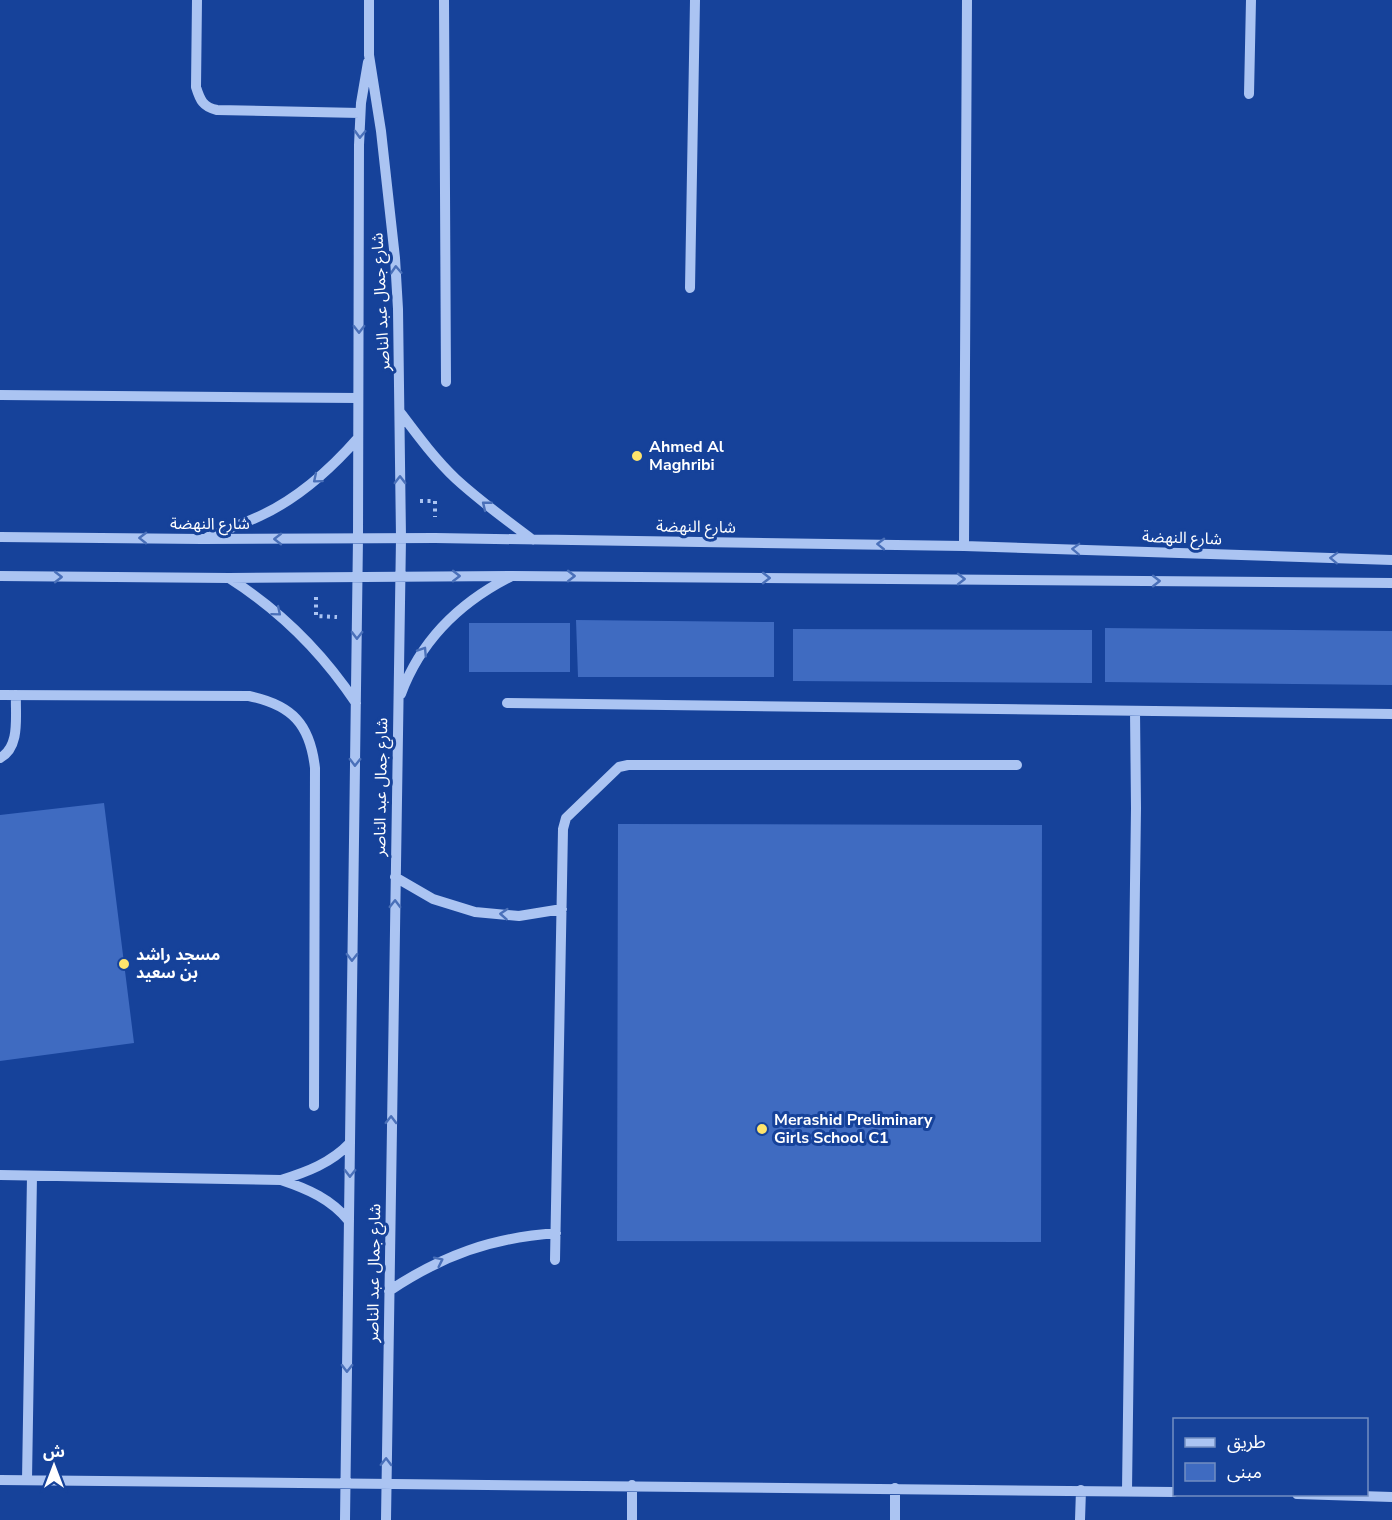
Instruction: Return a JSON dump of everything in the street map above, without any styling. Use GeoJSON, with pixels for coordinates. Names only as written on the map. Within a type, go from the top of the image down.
{"type":"FeatureCollection","features":[{"type":"Feature","properties":{"kind":"street"},"geometry":{"type":"LineString","coordinates":[[197,0],[196,87],[199,99],[207,108],[360,113]]}},
{"type":"Feature","properties":{"kind":"street","name":"شارع جمال عبد الناصر"},"geometry":{"type":"LineString","coordinates":[[369,0],[369,56],[391,206],[398,309],[400,412],[401,538],[386,1520]]}},
{"type":"Feature","properties":{"kind":"street"},"geometry":{"type":"LineString","coordinates":[[444,0],[446,382]]}},
{"type":"Feature","properties":{"kind":"street"},"geometry":{"type":"LineString","coordinates":[[690,288],[695,0]]}},
{"type":"Feature","properties":{"kind":"street"},"geometry":{"type":"LineString","coordinates":[[964,546],[967,0]]}},
{"type":"Feature","properties":{"kind":"street"},"geometry":{"type":"LineString","coordinates":[[1249,94],[1251,0]]}},
{"type":"Feature","properties":{"kind":"street","name":"شارع جمال عبد الناصر"},"geometry":{"type":"LineString","coordinates":[[345,1520],[358,538],[360,113],[369,56]]}},
{"type":"Feature","properties":{"kind":"street"},"geometry":{"type":"LineString","coordinates":[[0,395],[358,398]]}},
{"type":"Feature","properties":{"kind":"street"},"geometry":{"type":"LineString","coordinates":[[400,412],[426,447],[456,478],[488,507],[533,540]]}},
{"type":"Feature","properties":{"kind":"street"},"geometry":{"type":"LineString","coordinates":[[202,539],[260,517],[287,501],[337,462],[358,438]]}},
{"type":"Feature","properties":{"kind":"street","name":"شارع النهضة"},"geometry":{"type":"LineString","coordinates":[[0,537],[401,538],[964,546],[1392,560]]}},
{"type":"Feature","properties":{"kind":"street"},"geometry":{"type":"LineString","coordinates":[[0,576],[229,578],[513,576],[1392,583]]}},
{"type":"Feature","properties":{"kind":"street"},"geometry":{"type":"LineString","coordinates":[[398,704],[408,676],[423,650],[441,627],[462,606],[486,589],[513,576]]}},
{"type":"Feature","properties":{"kind":"street"},"geometry":{"type":"LineString","coordinates":[[229,578],[254,594],[300,633],[327,662],[356,704]]}},
{"type":"Feature","properties":{"kind":"street"},"geometry":{"type":"LineString","coordinates":[[0,695],[249,696],[270,701],[289,711],[303,727],[312,746],[315,768],[314,1106]]}},
{"type":"Feature","properties":{"kind":"street"},"geometry":{"type":"LineString","coordinates":[[0,758],[12,746],[15,735],[16,695]]}},
{"type":"Feature","properties":{"kind":"street"},"geometry":{"type":"LineString","coordinates":[[507,704],[1392,714]]}},
{"type":"Feature","properties":{"kind":"street"},"geometry":{"type":"LineString","coordinates":[[1127,1491],[1136,711]]}},
{"type":"Feature","properties":{"kind":"street"},"geometry":{"type":"LineString","coordinates":[[555,1260],[563,829],[566,818],[619,767],[628,765],[1017,765]]}},
{"type":"Feature","properties":{"kind":"street"},"geometry":{"type":"LineString","coordinates":[[395,877],[433,899],[475,912],[519,915],[562,909]]}},
{"type":"Feature","properties":{"kind":"street"},"geometry":{"type":"LineString","coordinates":[[281,1180],[320,1165],[338,1155],[350,1143]]}},
{"type":"Feature","properties":{"kind":"street"},"geometry":{"type":"LineString","coordinates":[[0,1175],[281,1180],[321,1196],[338,1208],[349,1221]]}},
{"type":"Feature","properties":{"kind":"street"},"geometry":{"type":"LineString","coordinates":[[27,1480],[32,1176]]}},
{"type":"Feature","properties":{"kind":"street"},"geometry":{"type":"LineString","coordinates":[[389,1291],[444,1258],[472,1248],[518,1237],[556,1233]]}},
{"type":"Feature","properties":{"kind":"street"},"geometry":{"type":"LineString","coordinates":[[0,1480],[1173,1492]]}},
{"type":"Feature","properties":{"kind":"street"},"geometry":{"type":"LineString","coordinates":[[632,1485],[632,1520]]}},
{"type":"Feature","properties":{"kind":"street"},"geometry":{"type":"LineString","coordinates":[[895,1520],[896,1488]]}},
{"type":"Feature","properties":{"kind":"street"},"geometry":{"type":"LineString","coordinates":[[1080,1520],[1081,1490]]}},
{"type":"Feature","properties":{"kind":"street"},"geometry":{"type":"LineString","coordinates":[[1360,1496],[1392,1497]]}},
{"type":"Feature","properties":{"kind":"building"},"geometry":{"type":"Polygon","coordinates":[[[576,620],[774,622],[774,677],[578,677],[576,620]]]}},
{"type":"Feature","properties":{"kind":"building"},"geometry":{"type":"Polygon","coordinates":[[[469,623],[570,623],[570,672],[469,672],[469,623]]]}},
{"type":"Feature","properties":{"kind":"building"},"geometry":{"type":"Polygon","coordinates":[[[1105,628],[1392,631],[1392,685],[1105,682],[1105,628]]]}},
{"type":"Feature","properties":{"kind":"building"},"geometry":{"type":"Polygon","coordinates":[[[793,629],[1092,630],[1092,683],[793,681],[793,629]]]}},
{"type":"Feature","properties":{"kind":"building"},"geometry":{"type":"Polygon","coordinates":[[[104,803],[134,1043],[0,1061],[0,815],[104,803]]]}},
{"type":"Feature","properties":{"kind":"building"},"geometry":{"type":"Polygon","coordinates":[[[618,824],[1042,825],[1041,1242],[617,1241],[618,824]]]}},
{"type":"Feature","properties":{"kind":"place","name":"Ahmed Al Maghribi"},"geometry":{"type":"Point","coordinates":[637,456]}},
{"type":"Feature","properties":{"kind":"place","name":"مسجد راشد بن سعيد"},"geometry":{"type":"Point","coordinates":[124,964]}},
{"type":"Feature","properties":{"kind":"place","name":"Merashid Preliminary Girls School C1"},"geometry":{"type":"Point","coordinates":[762,1129]}}]}
